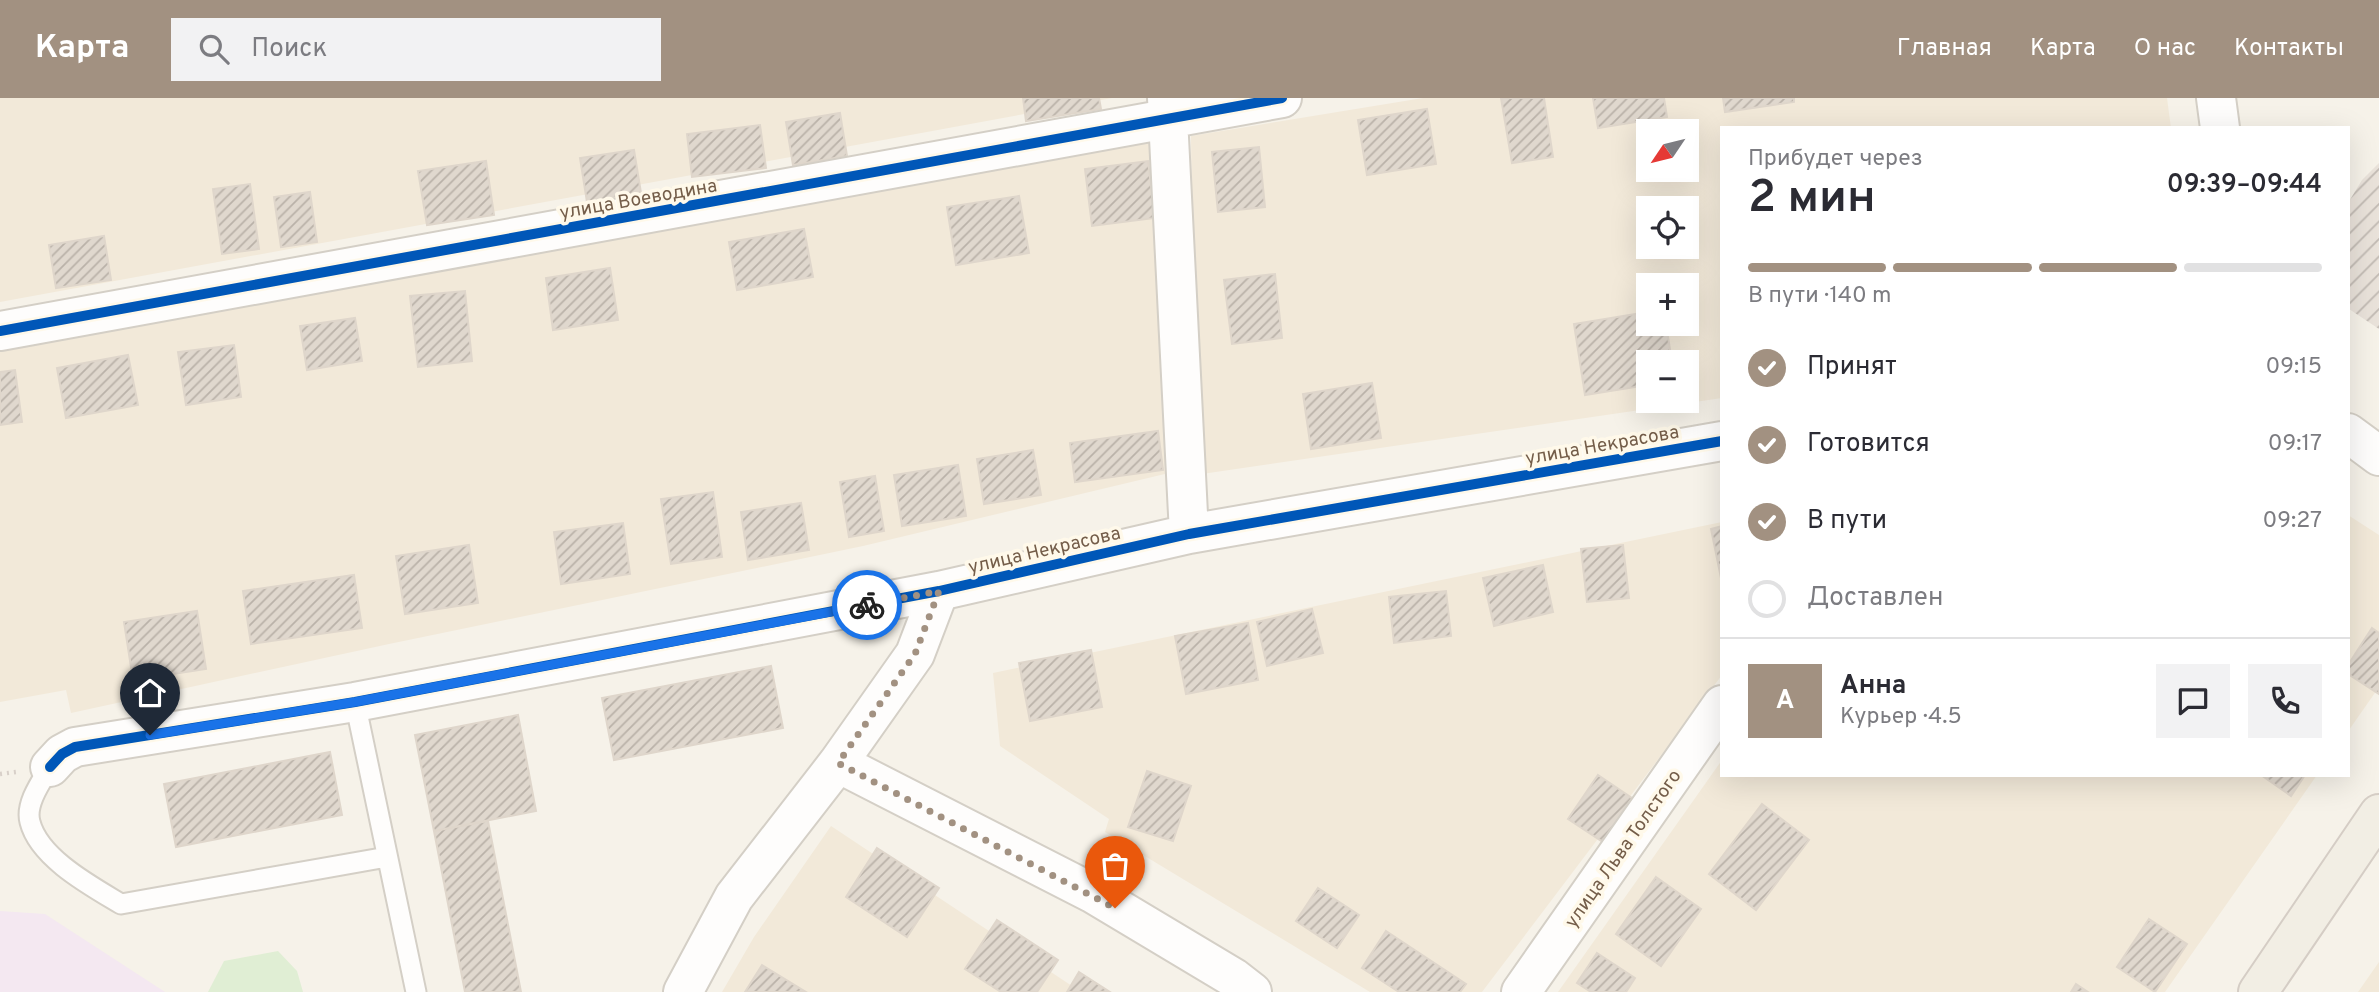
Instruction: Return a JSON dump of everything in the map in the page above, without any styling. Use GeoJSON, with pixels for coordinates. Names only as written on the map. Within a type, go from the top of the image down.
{"type":"FeatureCollection","features":[{"type":"Feature","properties":{"kind":"main road"},"geometry":{"type":"LineString","coordinates":[[2258,992],[2379,814]]}},
{"type":"Feature","properties":{"kind":"street","name":"улица Воеводина"},"geometry":{"type":"LineString","coordinates":[[0,331],[1167,109],[1282,98]]}},
{"type":"Feature","properties":{"kind":"street"},"geometry":{"type":"LineString","coordinates":[[2216,98],[2220,126]]}},
{"type":"Feature","properties":{"kind":"street"},"geometry":{"type":"LineString","coordinates":[[1167,109],[1189,534]]}},
{"type":"Feature","properties":{"kind":"street"},"geometry":{"type":"LineString","coordinates":[[2350,434],[2379,456]]}},
{"type":"Feature","properties":{"kind":"street","name":"улица Некрасова"},"geometry":{"type":"LineString","coordinates":[[50,767],[62,754],[75,747],[355,702],[939,591],[1189,534],[1720,441]]}},
{"type":"Feature","properties":{"kind":"street"},"geometry":{"type":"LineString","coordinates":[[683,992],[734,897],[838,763],[915,654],[939,591]]}},
{"type":"Feature","properties":{"kind":"street","name":"улица Льва Толстого"},"geometry":{"type":"LineString","coordinates":[[1521,992],[1720,708]]}},
{"type":"Feature","properties":{"kind":"street"},"geometry":{"type":"LineString","coordinates":[[838,763],[1092,893],[1234,978],[1252,992]]}},
{"type":"Feature","properties":{"kind":"lane"},"geometry":{"type":"LineString","coordinates":[[355,702],[416,992]]}},
{"type":"Feature","properties":{"kind":"lane"},"geometry":{"type":"LineString","coordinates":[[50,767],[32,798],[29,821],[43,848],[64,866],[121,904],[387,858]]}},
{"type":"Feature","properties":{"kind":"shaded area"},"geometry":{"type":"Polygon","coordinates":[[[0,98],[1112,98],[0,302],[0,98]]]}},
{"type":"Feature","properties":{"kind":"shaded area"},"geometry":{"type":"Polygon","coordinates":[[[1423,98],[2167,98],[2171,126],[1720,126],[1720,398],[1699,401],[1699,350],[1636,350],[1636,411],[1195,475],[1191,136],[1423,98]]]}},
{"type":"Feature","properties":{"kind":"shaded area"},"geometry":{"type":"Polygon","coordinates":[[[1149,138],[1169,473],[863,546],[71,713],[66,690],[0,702],[0,349],[1149,138]]]}},
{"type":"Feature","properties":{"kind":"shaded area"},"geometry":{"type":"Polygon","coordinates":[[[2379,163],[2379,329],[2350,310],[2350,200],[2362,180],[2379,163]]]}},
{"type":"Feature","properties":{"kind":"shaded area"},"geometry":{"type":"Polygon","coordinates":[[[2350,516],[2379,535],[2379,687],[2350,729],[2350,516]]]}},
{"type":"Feature","properties":{"kind":"shaded area"},"geometry":{"type":"Polygon","coordinates":[[[1720,522],[1720,678],[1482,992],[1370,992],[1105,832],[1109,819],[1000,746],[993,673],[1720,522]]]}},
{"type":"Feature","properties":{"kind":"shaded area"},"geometry":{"type":"Polygon","coordinates":[[[1720,763],[1720,777],[2316,777],[2165,992],[1558,992],[1720,763]]]}},
{"type":"Feature","properties":{"kind":"shaded area"},"geometry":{"type":"Polygon","coordinates":[[[831,826],[1081,992],[722,992],[754,937],[831,826]]]}},
{"type":"Feature","properties":{"kind":"shaded area"},"geometry":{"type":"Polygon","coordinates":[[[0,911],[45,914],[165,992],[0,992],[0,911]]]}},
{"type":"Feature","properties":{"kind":"shaded area"},"geometry":{"type":"Polygon","coordinates":[[[2379,962],[2379,992],[2358,992],[2379,962]]]}},
{"type":"Feature","properties":{"kind":"green space"},"geometry":{"type":"Polygon","coordinates":[[[278,951],[297,971],[303,992],[208,992],[224,961],[278,951]]]}},
{"type":"Feature","properties":{"kind":"building"},"geometry":{"type":"Polygon","coordinates":[[[1023,98],[1099,98],[1101,109],[1026,121],[1023,98]]]}},
{"type":"Feature","properties":{"kind":"building"},"geometry":{"type":"Polygon","coordinates":[[[1501,98],[1544,98],[1553,157],[1512,163],[1501,98]]]}},
{"type":"Feature","properties":{"kind":"building"},"geometry":{"type":"Polygon","coordinates":[[[1593,98],[1664,98],[1667,117],[1636,119],[1636,122],[1598,128],[1593,98]]]}},
{"type":"Feature","properties":{"kind":"building"},"geometry":{"type":"Polygon","coordinates":[[[1723,98],[1794,98],[1794,102],[1725,112],[1723,98]]]}},
{"type":"Feature","properties":{"kind":"building"},"geometry":{"type":"Polygon","coordinates":[[[1427,109],[1436,164],[1367,175],[1358,120],[1427,109]]]}},
{"type":"Feature","properties":{"kind":"building"},"geometry":{"type":"Polygon","coordinates":[[[840,113],[847,156],[793,165],[786,122],[840,113]]]}},
{"type":"Feature","properties":{"kind":"building"},"geometry":{"type":"Polygon","coordinates":[[[760,125],[766,168],[692,177],[687,134],[760,125]]]}},
{"type":"Feature","properties":{"kind":"building"},"geometry":{"type":"Polygon","coordinates":[[[1259,147],[1265,207],[1218,212],[1212,152],[1259,147]]]}},
{"type":"Feature","properties":{"kind":"building"},"geometry":{"type":"Polygon","coordinates":[[[634,150],[641,193],[587,202],[580,158],[634,150]]]}},
{"type":"Feature","properties":{"kind":"building"},"geometry":{"type":"Polygon","coordinates":[[[486,161],[494,215],[427,225],[418,171],[486,161]]]}},
{"type":"Feature","properties":{"kind":"building"},"geometry":{"type":"Polygon","coordinates":[[[1148,161],[1155,218],[1092,226],[1085,169],[1148,161]]]}},
{"type":"Feature","properties":{"kind":"building"},"geometry":{"type":"Polygon","coordinates":[[[250,184],[259,249],[222,254],[213,189],[250,184]]]}},
{"type":"Feature","properties":{"kind":"building"},"geometry":{"type":"Polygon","coordinates":[[[310,192],[317,242],[281,247],[274,197],[310,192]]]}},
{"type":"Feature","properties":{"kind":"building"},"geometry":{"type":"Polygon","coordinates":[[[1019,196],[1029,253],[956,265],[947,207],[1019,196]]]}},
{"type":"Feature","properties":{"kind":"building"},"geometry":{"type":"Polygon","coordinates":[[[804,229],[813,277],[737,290],[729,242],[804,229]]]}},
{"type":"Feature","properties":{"kind":"building"},"geometry":{"type":"Polygon","coordinates":[[[104,236],[111,280],[56,288],[49,245],[104,236]]]}},
{"type":"Feature","properties":{"kind":"building"},"geometry":{"type":"Polygon","coordinates":[[[610,268],[618,320],[553,330],[546,278],[610,268]]]}},
{"type":"Feature","properties":{"kind":"building"},"geometry":{"type":"Polygon","coordinates":[[[1275,274],[1282,338],[1232,344],[1224,280],[1275,274]]]}},
{"type":"Feature","properties":{"kind":"building"},"geometry":{"type":"Polygon","coordinates":[[[465,291],[472,361],[418,367],[410,296],[465,291]]]}},
{"type":"Feature","properties":{"kind":"building"},"geometry":{"type":"Polygon","coordinates":[[[1636,314],[1636,336],[1668,336],[1670,350],[1636,350],[1636,387],[1585,395],[1574,324],[1636,314]]]}},
{"type":"Feature","properties":{"kind":"building"},"geometry":{"type":"Polygon","coordinates":[[[355,318],[362,361],[307,370],[300,326],[355,318]]]}},
{"type":"Feature","properties":{"kind":"building"},"geometry":{"type":"Polygon","coordinates":[[[234,345],[241,397],[186,405],[178,352],[234,345]]]}},
{"type":"Feature","properties":{"kind":"building"},"geometry":{"type":"Polygon","coordinates":[[[128,355],[138,405],[66,418],[57,368],[128,355]]]}},
{"type":"Feature","properties":{"kind":"building"},"geometry":{"type":"Polygon","coordinates":[[[15,370],[22,422],[0,425],[0,372],[15,370]]]}},
{"type":"Feature","properties":{"kind":"building"},"geometry":{"type":"Polygon","coordinates":[[[1372,383],[1381,438],[1311,449],[1303,394],[1372,383]]]}},
{"type":"Feature","properties":{"kind":"building"},"geometry":{"type":"Polygon","coordinates":[[[1158,431],[1163,470],[1075,482],[1070,443],[1158,431]]]}},
{"type":"Feature","properties":{"kind":"building"},"geometry":{"type":"Polygon","coordinates":[[[1033,450],[1041,495],[984,504],[977,459],[1033,450]]]}},
{"type":"Feature","properties":{"kind":"building"},"geometry":{"type":"Polygon","coordinates":[[[958,465],[966,516],[902,526],[894,475],[958,465]]]}},
{"type":"Feature","properties":{"kind":"building"},"geometry":{"type":"Polygon","coordinates":[[[875,476],[884,531],[849,537],[840,482],[875,476]]]}},
{"type":"Feature","properties":{"kind":"building"},"geometry":{"type":"Polygon","coordinates":[[[713,492],[722,557],[671,564],[661,499],[713,492]]]}},
{"type":"Feature","properties":{"kind":"building"},"geometry":{"type":"Polygon","coordinates":[[[801,503],[809,550],[748,560],[741,512],[801,503]]]}},
{"type":"Feature","properties":{"kind":"building"},"geometry":{"type":"Polygon","coordinates":[[[623,523],[630,574],[561,584],[554,532],[623,523]]]}},
{"type":"Feature","properties":{"kind":"building"},"geometry":{"type":"Polygon","coordinates":[[[1720,527],[1720,573],[1711,529],[1720,527]]]}},
{"type":"Feature","properties":{"kind":"building"},"geometry":{"type":"Polygon","coordinates":[[[469,545],[478,603],[405,614],[396,556],[469,545]]]}},
{"type":"Feature","properties":{"kind":"building"},"geometry":{"type":"Polygon","coordinates":[[[1623,545],[1629,598],[1587,602],[1581,549],[1623,545]]]}},
{"type":"Feature","properties":{"kind":"building"},"geometry":{"type":"Polygon","coordinates":[[[1543,565],[1553,612],[1494,626],[1483,578],[1543,565]]]}},
{"type":"Feature","properties":{"kind":"building"},"geometry":{"type":"Polygon","coordinates":[[[354,575],[362,628],[251,644],[243,591],[354,575]]]}},
{"type":"Feature","properties":{"kind":"building"},"geometry":{"type":"Polygon","coordinates":[[[1446,591],[1451,636],[1394,643],[1389,597],[1446,591]]]}},
{"type":"Feature","properties":{"kind":"building"},"geometry":{"type":"Polygon","coordinates":[[[1312,609],[1323,653],[1267,666],[1257,622],[1312,609]]]}},
{"type":"Feature","properties":{"kind":"building"},"geometry":{"type":"Polygon","coordinates":[[[197,611],[206,669],[133,680],[124,622],[197,611]]]}},
{"type":"Feature","properties":{"kind":"building"},"geometry":{"type":"Polygon","coordinates":[[[1248,623],[1258,680],[1186,694],[1175,636],[1248,623]]]}},
{"type":"Feature","properties":{"kind":"building"},"geometry":{"type":"Polygon","coordinates":[[[2372,628],[2379,633],[2379,694],[2350,675],[2350,662],[2372,628]]]}},
{"type":"Feature","properties":{"kind":"building"},"geometry":{"type":"Polygon","coordinates":[[[1091,650],[1102,707],[1030,721],[1019,663],[1091,650]]]}},
{"type":"Feature","properties":{"kind":"building"},"geometry":{"type":"Polygon","coordinates":[[[771,666],[783,728],[614,760],[602,698],[771,666]]]}},
{"type":"Feature","properties":{"kind":"building"},"geometry":{"type":"Polygon","coordinates":[[[518,715],[536,811],[434,831],[415,735],[518,715]]]}},
{"type":"Feature","properties":{"kind":"building"},"geometry":{"type":"Polygon","coordinates":[[[330,752],[342,815],[176,847],[164,784],[330,752]]]}},
{"type":"Feature","properties":{"kind":"building"},"geometry":{"type":"Polygon","coordinates":[[[1147,771],[1191,786],[1173,841],[1128,827],[1147,771]]]}},
{"type":"Feature","properties":{"kind":"building"},"geometry":{"type":"Polygon","coordinates":[[[1598,775],[1632,798],[1603,842],[1568,819],[1598,775]]]}},
{"type":"Feature","properties":{"kind":"building"},"geometry":{"type":"Polygon","coordinates":[[[2264,777],[2304,777],[2291,796],[2264,777]]]}},
{"type":"Feature","properties":{"kind":"building"},"geometry":{"type":"Polygon","coordinates":[[[1762,804],[1809,840],[1756,910],[1709,874],[1762,804]]]}},
{"type":"Feature","properties":{"kind":"building"},"geometry":{"type":"Polygon","coordinates":[[[488,821],[521,992],[465,992],[434,831],[488,821]]]}},
{"type":"Feature","properties":{"kind":"building"},"geometry":{"type":"Polygon","coordinates":[[[877,848],[939,888],[907,937],[846,897],[877,848]]]}},
{"type":"Feature","properties":{"kind":"building"},"geometry":{"type":"Polygon","coordinates":[[[1656,877],[1701,909],[1661,966],[1616,934],[1656,877]]]}},
{"type":"Feature","properties":{"kind":"building"},"geometry":{"type":"Polygon","coordinates":[[[1318,888],[1359,915],[1337,948],[1296,921],[1318,888]]]}},
{"type":"Feature","properties":{"kind":"building"},"geometry":{"type":"Polygon","coordinates":[[[2149,919],[2187,944],[2155,992],[2117,967],[2149,919]]]}},
{"type":"Feature","properties":{"kind":"building"},"geometry":{"type":"Polygon","coordinates":[[[997,920],[1058,960],[1037,992],[1001,992],[965,969],[997,920]]]}},
{"type":"Feature","properties":{"kind":"building"},"geometry":{"type":"Polygon","coordinates":[[[1386,931],[1466,984],[1460,992],[1399,992],[1362,968],[1386,931]]]}},
{"type":"Feature","properties":{"kind":"building"},"geometry":{"type":"Polygon","coordinates":[[[1597,953],[1635,978],[1626,992],[1591,992],[1577,983],[1597,953]]]}},
{"type":"Feature","properties":{"kind":"building"},"geometry":{"type":"Polygon","coordinates":[[[762,965],[806,992],[745,992],[762,965]]]}},
{"type":"Feature","properties":{"kind":"building"},"geometry":{"type":"Polygon","coordinates":[[[1079,972],[1110,992],[1067,992],[1079,972]]]}},
{"type":"Feature","properties":{"kind":"building"},"geometry":{"type":"Polygon","coordinates":[[[2076,984],[2088,992],[2071,992],[2076,984]]]}},
{"type":"Feature","properties":{"kind":"cycle path"},"geometry":{"type":"LineString","coordinates":[[0,331],[1282,98]]}},
{"type":"Feature","properties":{"kind":"cycle path"},"geometry":{"type":"LineString","coordinates":[[50,767],[62,754],[75,747],[355,702],[939,591],[1189,534],[1720,441]]}},
{"type":"Feature","properties":{"kind":"way so far"},"geometry":{"type":"LineString","coordinates":[[867,605],[939,591],[915,654],[838,763],[1092,893],[1115,908]]}},
{"type":"Feature","properties":{"kind":"route"},"geometry":{"type":"LineString","coordinates":[[150,735],[355,702],[867,605]]}}]}
